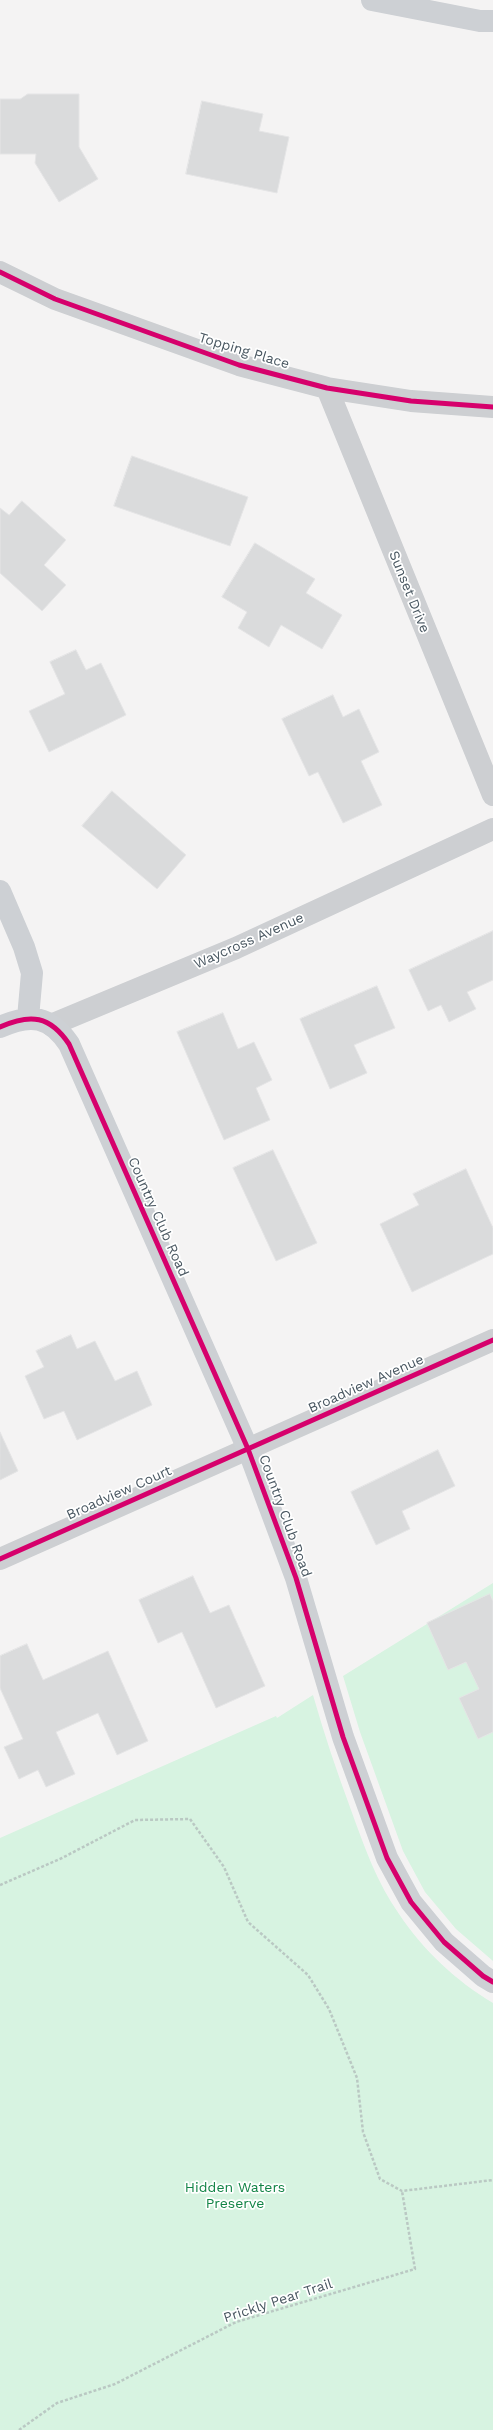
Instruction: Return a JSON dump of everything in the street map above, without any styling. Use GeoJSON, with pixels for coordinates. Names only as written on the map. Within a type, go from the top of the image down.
{"type":"FeatureCollection","features":[{"type":"Feature","properties":{"kind":"street"},"geometry":{"type":"LineString","coordinates":[[372,0],[465,18],[493,21]]}},
{"type":"Feature","properties":{"kind":"street","name":"Topping Place"},"geometry":{"type":"LineString","coordinates":[[0,272],[55,299],[232,362],[328,388],[411,402],[493,407]]}},
{"type":"Feature","properties":{"kind":"street","name":"Sunset Drive"},"geometry":{"type":"LineString","coordinates":[[328,388],[493,795]]}},
{"type":"Feature","properties":{"kind":"street","name":"Waycross Avenue"},"geometry":{"type":"LineString","coordinates":[[50,1025],[236,948],[493,829]]}},
{"type":"Feature","properties":{"kind":"street"},"geometry":{"type":"LineString","coordinates":[[0,891],[24,948],[32,973],[28,1018]]}},
{"type":"Feature","properties":{"kind":"street"},"geometry":{"type":"LineString","coordinates":[[0,1027],[28,1018],[45,1021],[50,1025]]}},
{"type":"Feature","properties":{"kind":"street","name":"Country Club Road"},"geometry":{"type":"LineString","coordinates":[[50,1025],[59,1030],[69,1044],[248,1449],[296,1578],[343,1737],[387,1858],[412,1902],[444,1942],[482,1976],[493,1982]]}},
{"type":"Feature","properties":{"kind":"street","name":"Broadview Avenue"},"geometry":{"type":"LineString","coordinates":[[248,1449],[493,1340]]}},
{"type":"Feature","properties":{"kind":"street","name":"Broadview Court"},"geometry":{"type":"LineString","coordinates":[[0,1559],[248,1449]]}},
{"type":"Feature","properties":{"kind":"path"},"geometry":{"type":"LineString","coordinates":[[0,1885],[62,1858],[135,1820],[190,1819],[224,1866],[248,1922],[308,1975],[329,2009],[357,2078],[363,2132],[380,2179],[402,2191],[493,2180]]}},
{"type":"Feature","properties":{"kind":"green space"},"geometry":{"type":"Polygon","coordinates":[[[493,1583],[493,1961],[456,1929],[425,1892],[403,1851],[360,1732],[343,1676],[493,1583]]]}},
{"type":"Feature","properties":{"kind":"green space","name":"Hidden Waters Preserve"},"geometry":{"type":"Polygon","coordinates":[[[313,1695],[331,1753],[361,1837],[384,1890],[391,1902],[408,1927],[441,1964],[466,1985],[493,2003],[493,2430],[0,2430],[0,1838],[276,1716],[277,1718],[313,1695]]]}},
{"type":"Feature","properties":{"kind":"building"},"geometry":{"type":"Polygon","coordinates":[[[28,94],[79,94],[79,147],[98,179],[59,202],[35,163],[36,154],[0,154],[0,99],[20,99],[28,94]]]}},
{"type":"Feature","properties":{"kind":"building"},"geometry":{"type":"Polygon","coordinates":[[[202,101],[263,114],[259,131],[289,137],[277,193],[186,174],[202,101]]]}},
{"type":"Feature","properties":{"kind":"building"},"geometry":{"type":"Polygon","coordinates":[[[132,456],[248,497],[230,546],[114,506],[132,456]]]}},
{"type":"Feature","properties":{"kind":"building"},"geometry":{"type":"Polygon","coordinates":[[[22,501],[66,540],[44,565],[66,585],[42,611],[0,573],[0,508],[9,515],[22,501]]]}},
{"type":"Feature","properties":{"kind":"building"},"geometry":{"type":"Polygon","coordinates":[[[255,543],[315,579],[306,593],[342,615],[322,649],[281,625],[269,647],[238,628],[247,612],[222,597],[255,543]]]}},
{"type":"Feature","properties":{"kind":"building"},"geometry":{"type":"Polygon","coordinates":[[[76,650],[86,670],[101,663],[126,715],[49,752],[29,711],[65,694],[50,662],[76,650]]]}},
{"type":"Feature","properties":{"kind":"building"},"geometry":{"type":"Polygon","coordinates":[[[333,695],[343,717],[359,709],[379,752],[361,761],[382,805],[343,823],[318,772],[309,776],[282,719],[333,695]]]}},
{"type":"Feature","properties":{"kind":"building"},"geometry":{"type":"Polygon","coordinates":[[[112,791],[186,855],[157,889],[82,826],[112,791]]]}},
{"type":"Feature","properties":{"kind":"building"},"geometry":{"type":"Polygon","coordinates":[[[493,931],[493,980],[467,992],[476,1009],[449,1022],[441,1005],[428,1011],[409,970],[493,931]]]}},
{"type":"Feature","properties":{"kind":"building"},"geometry":{"type":"Polygon","coordinates":[[[377,986],[395,1028],[354,1045],[367,1073],[330,1089],[300,1019],[377,986]]]}},
{"type":"Feature","properties":{"kind":"building"},"geometry":{"type":"Polygon","coordinates":[[[223,1013],[238,1049],[254,1042],[272,1080],[256,1088],[270,1120],[224,1140],[177,1032],[223,1013]]]}},
{"type":"Feature","properties":{"kind":"building"},"geometry":{"type":"Polygon","coordinates":[[[273,1150],[317,1243],[276,1261],[233,1168],[273,1150]]]}},
{"type":"Feature","properties":{"kind":"building"},"geometry":{"type":"Polygon","coordinates":[[[466,1169],[493,1228],[493,1254],[412,1292],[380,1224],[419,1205],[413,1194],[466,1169]]]}},
{"type":"Feature","properties":{"kind":"building"},"geometry":{"type":"Polygon","coordinates":[[[71,1335],[77,1349],[95,1341],[115,1381],[137,1371],[152,1405],[77,1440],[64,1411],[44,1419],[25,1376],[44,1367],[36,1351],[71,1335]]]}},
{"type":"Feature","properties":{"kind":"building"},"geometry":{"type":"Polygon","coordinates":[[[0,1432],[18,1471],[0,1480],[0,1432]]]}},
{"type":"Feature","properties":{"kind":"building"},"geometry":{"type":"Polygon","coordinates":[[[438,1450],[455,1486],[402,1511],[410,1529],[376,1545],[351,1492],[438,1450]]]}},
{"type":"Feature","properties":{"kind":"building"},"geometry":{"type":"Polygon","coordinates":[[[193,1576],[210,1613],[229,1605],[265,1686],[216,1708],[182,1632],[158,1643],[139,1600],[193,1576]]]}},
{"type":"Feature","properties":{"kind":"building"},"geometry":{"type":"Polygon","coordinates":[[[490,1594],[493,1601],[493,1732],[478,1739],[459,1698],[479,1689],[466,1662],[448,1670],[427,1623],[490,1594]]]}},
{"type":"Feature","properties":{"kind":"building"},"geometry":{"type":"Polygon","coordinates":[[[27,1644],[43,1680],[108,1651],[148,1741],[117,1755],[98,1713],[56,1732],[75,1774],[46,1787],[38,1770],[19,1779],[4,1747],[23,1739],[0,1688],[0,1656],[27,1644]]]}},
{"type":"Feature","properties":{"kind":"cycle path"},"geometry":{"type":"LineString","coordinates":[[0,272],[55,299],[239,365],[327,388],[411,401],[493,407]]}},
{"type":"Feature","properties":{"kind":"cycle path"},"geometry":{"type":"LineString","coordinates":[[0,1027],[21,1020],[39,1020],[55,1028],[69,1044],[248,1449],[296,1578],[343,1737],[387,1858],[411,1902],[444,1942],[483,1976],[493,1982]]}},
{"type":"Feature","properties":{"kind":"cycle path"},"geometry":{"type":"LineString","coordinates":[[0,1559],[493,1340]]}}]}
